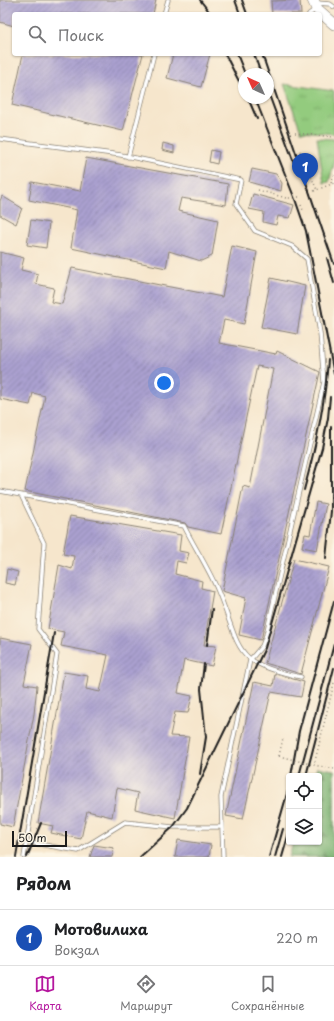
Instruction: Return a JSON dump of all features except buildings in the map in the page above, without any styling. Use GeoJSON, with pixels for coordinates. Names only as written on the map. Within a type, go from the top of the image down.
{"type":"FeatureCollection","features":[{"type":"Feature","properties":{"kind":"main road"},"geometry":{"type":"LineString","coordinates":[[322,14],[334,24]]}},
{"type":"Feature","properties":{"kind":"lane"},"geometry":{"type":"LineString","coordinates":[[165,12],[168,0]]}},
{"type":"Feature","properties":{"kind":"lane"},"geometry":{"type":"LineString","coordinates":[[313,6],[330,4],[334,7]]}},
{"type":"Feature","properties":{"kind":"lane"},"geometry":{"type":"LineString","coordinates":[[128,157],[153,56]]}},
{"type":"Feature","properties":{"kind":"lane"},"geometry":{"type":"LineString","coordinates":[[0,139],[128,157],[241,180],[236,204],[255,231],[292,246],[307,259],[320,333],[324,382],[266,636],[262,646],[250,660],[221,797],[223,857]]}},
{"type":"Feature","properties":{"kind":"lane"},"geometry":{"type":"LineString","coordinates":[[0,491],[184,526],[218,591],[238,648],[250,660],[273,672],[301,677]]}},
{"type":"Feature","properties":{"kind":"lane"},"geometry":{"type":"LineString","coordinates":[[21,495],[44,543],[38,629],[57,654],[28,842],[24,857]]}},
{"type":"Feature","properties":{"kind":"lane"},"geometry":{"type":"LineString","coordinates":[[28,842],[78,850],[125,822],[173,828],[221,828]]}},
{"type":"Feature","properties":{"kind":"path"},"geometry":{"type":"LineString","coordinates":[[295,133],[334,137]]}},
{"type":"Feature","properties":{"kind":"path"},"geometry":{"type":"LineString","coordinates":[[300,151],[317,190]]}},
{"type":"Feature","properties":{"kind":"path"},"geometry":{"type":"LineString","coordinates":[[314,191],[333,183],[334,175]]}},
{"type":"Feature","properties":{"kind":"path"},"geometry":{"type":"LineString","coordinates":[[258,190],[286,198],[294,198]]}},
{"type":"Feature","properties":{"kind":"path"},"geometry":{"type":"LineString","coordinates":[[301,206],[303,210],[305,209]]}},
{"type":"Feature","properties":{"kind":"path"},"geometry":{"type":"LineString","coordinates":[[314,765],[334,683]]}},
{"type":"Feature","properties":{"kind":"path"},"geometry":{"type":"LineString","coordinates":[[283,738],[279,756],[334,769]]}},
{"type":"Feature","properties":{"kind":"green space"},"geometry":{"type":"Polygon","coordinates":[[[284,84],[334,91],[334,134],[301,131],[284,84]]]}},
{"type":"Feature","properties":{"kind":"green space"},"geometry":{"type":"Polygon","coordinates":[[[317,138],[334,139],[334,164],[329,182],[324,183],[317,138]]]}},
{"type":"Feature","properties":{"kind":"green space"},"geometry":{"type":"Polygon","coordinates":[[[317,767],[334,770],[334,857],[289,857],[292,845],[322,845],[322,773],[315,773],[317,767]]]}},
{"type":"Feature","properties":{"kind":"railway"},"geometry":{"type":"LineString","coordinates":[[200,0],[209,12]]}},
{"type":"Feature","properties":{"kind":"railway"},"geometry":{"type":"LineString","coordinates":[[235,0],[239,12]]}},
{"type":"Feature","properties":{"kind":"railway"},"geometry":{"type":"LineString","coordinates":[[242,0],[246,12]]}},
{"type":"Feature","properties":{"kind":"railway"},"geometry":{"type":"LineString","coordinates":[[226,56],[238,79]]}},
{"type":"Feature","properties":{"kind":"railway"},"geometry":{"type":"LineString","coordinates":[[238,56],[243,68]]}},
{"type":"Feature","properties":{"kind":"railway"},"geometry":{"type":"LineString","coordinates":[[255,56],[259,68]]}},
{"type":"Feature","properties":{"kind":"railway"},"geometry":{"type":"LineString","coordinates":[[263,56],[334,264]]}},
{"type":"Feature","properties":{"kind":"railway"},"geometry":{"type":"LineString","coordinates":[[251,104],[257,119]]}},
{"type":"Feature","properties":{"kind":"railway"},"geometry":{"type":"LineString","coordinates":[[257,104],[306,231],[334,374]]}},
{"type":"Feature","properties":{"kind":"railway"},"geometry":{"type":"LineString","coordinates":[[272,104],[297,171]]}},
{"type":"Feature","properties":{"kind":"railway"},"geometry":{"type":"LineString","coordinates":[[327,258],[334,283]]}},
{"type":"Feature","properties":{"kind":"railway"},"geometry":{"type":"LineString","coordinates":[[304,490],[325,393],[328,360]]}},
{"type":"Feature","properties":{"kind":"railway"},"geometry":{"type":"LineString","coordinates":[[140,857],[173,827],[187,808],[265,648],[322,448],[328,418],[330,397]]}},
{"type":"Feature","properties":{"kind":"railway"},"geometry":{"type":"LineString","coordinates":[[326,558],[331,511],[331,427]]}},
{"type":"Feature","properties":{"kind":"railway"},"geometry":{"type":"LineString","coordinates":[[292,773],[299,731],[334,601]]}},
{"type":"Feature","properties":{"kind":"railway"},"geometry":{"type":"LineString","coordinates":[[207,645],[212,609]]}},
{"type":"Feature","properties":{"kind":"railway"},"geometry":{"type":"LineString","coordinates":[[16,857],[54,633]]}},
{"type":"Feature","properties":{"kind":"railway"},"geometry":{"type":"LineString","coordinates":[[300,773],[334,644]]}},
{"type":"Feature","properties":{"kind":"railway"},"geometry":{"type":"LineString","coordinates":[[200,774],[206,737],[201,689],[204,664]]}},
{"type":"Feature","properties":{"kind":"railway"},"geometry":{"type":"LineString","coordinates":[[307,773],[334,668]]}},
{"type":"Feature","properties":{"kind":"railway"},"geometry":{"type":"LineString","coordinates":[[269,857],[286,798]]}},
{"type":"Feature","properties":{"kind":"railway"},"geometry":{"type":"LineString","coordinates":[[27,857],[41,823]]}},
{"type":"Feature","properties":{"kind":"railway"},"geometry":{"type":"LineString","coordinates":[[275,857],[283,829]]}},
{"type":"Feature","properties":{"kind":"railway"},"geometry":{"type":"LineString","coordinates":[[282,857],[286,843]]}},
{"type":"Feature","properties":{"kind":"place","name":"Мотовилиха"},"geometry":{"type":"Point","coordinates":[305,186]}}]}
